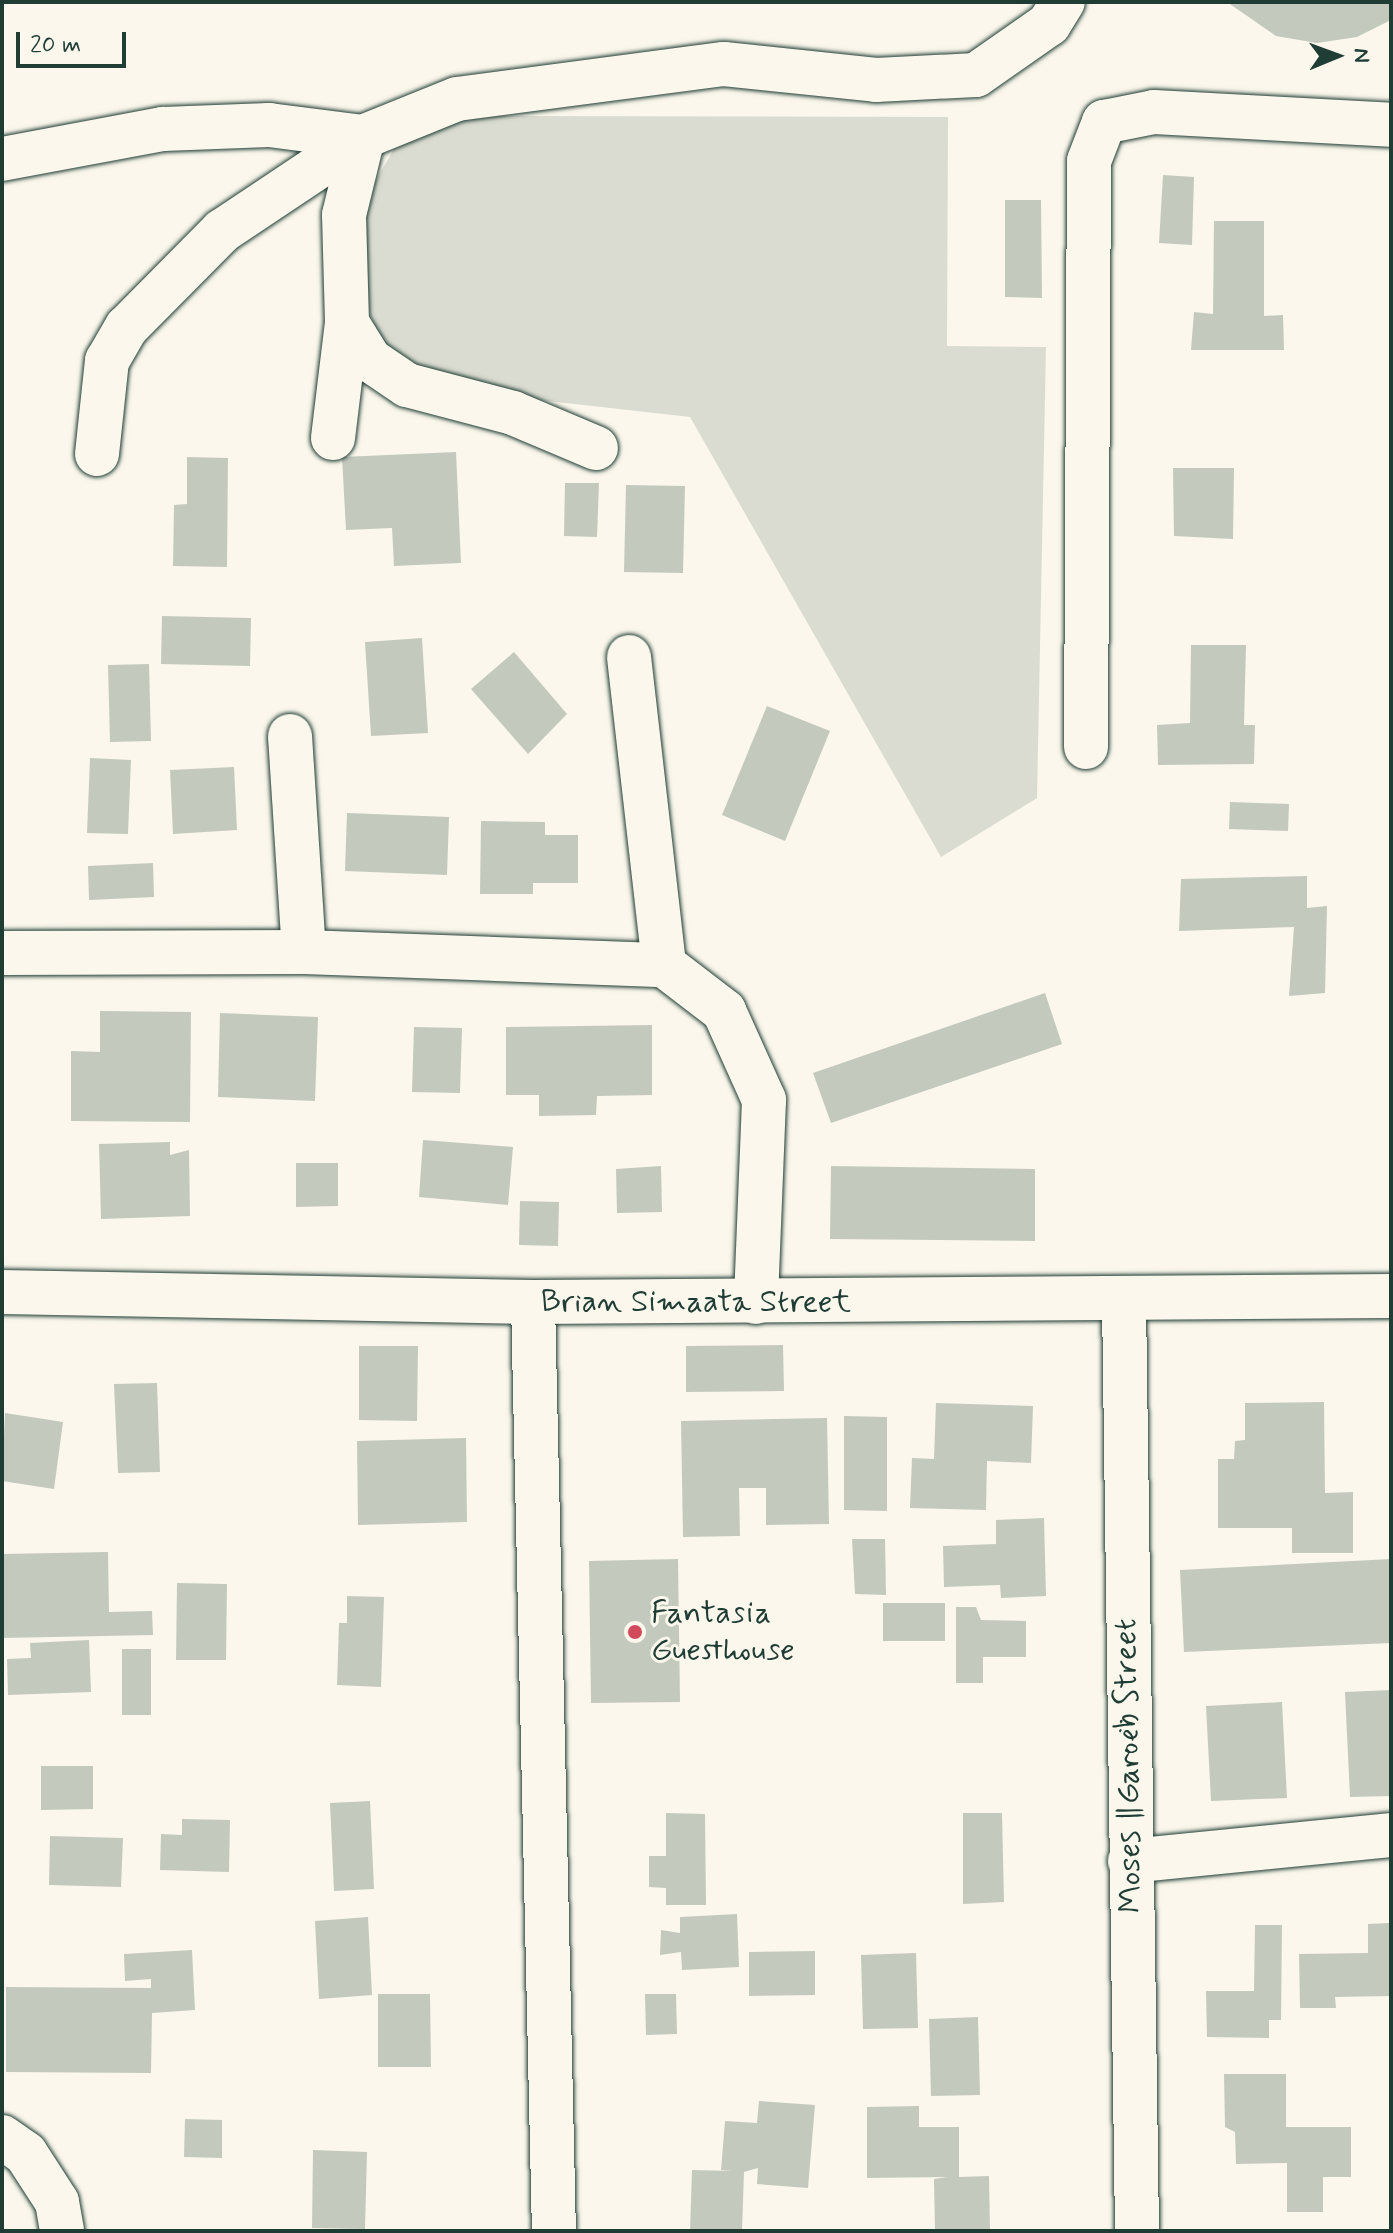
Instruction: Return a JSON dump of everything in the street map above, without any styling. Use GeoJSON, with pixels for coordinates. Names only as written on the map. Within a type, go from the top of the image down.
{"type":"FeatureCollection","features":[{"type":"Feature","properties":{"kind":"street"},"geometry":{"type":"LineString","coordinates":[[97,454],[107,361],[127,327],[222,231],[363,137],[457,99],[724,64],[876,80],[976,75],[1049,24],[1063,2]]}},
{"type":"Feature","properties":{"kind":"street"},"geometry":{"type":"LineString","coordinates":[[1086,747],[1089,161],[1104,122],[1154,112],[1391,125]]}},
{"type":"Feature","properties":{"kind":"street"},"geometry":{"type":"LineString","coordinates":[[2,159],[163,129],[269,125],[363,137]]}},
{"type":"Feature","properties":{"kind":"street"},"geometry":{"type":"LineString","coordinates":[[333,438],[347,323],[344,215],[363,137]]}},
{"type":"Feature","properties":{"kind":"street"},"geometry":{"type":"LineString","coordinates":[[347,323],[370,360],[407,385],[513,413],[596,448]]}},
{"type":"Feature","properties":{"kind":"street"},"geometry":{"type":"LineString","coordinates":[[629,657],[664,965]]}},
{"type":"Feature","properties":{"kind":"street"},"geometry":{"type":"LineString","coordinates":[[290,736],[304,952]]}},
{"type":"Feature","properties":{"kind":"street"},"geometry":{"type":"LineString","coordinates":[[2,953],[304,952],[664,965],[724,1011],[764,1100],[756,1302]]}},
{"type":"Feature","properties":{"kind":"street","name":"Brian Simaata Street"},"geometry":{"type":"LineString","coordinates":[[2,1292],[533,1302],[1391,1296]]}},
{"type":"Feature","properties":{"kind":"street","name":"Moses ǁGaroëb Street"},"geometry":{"type":"LineString","coordinates":[[1124,1300],[1137,2231]]}},
{"type":"Feature","properties":{"kind":"street"},"geometry":{"type":"LineString","coordinates":[[533,1302],[554,2231]]}},
{"type":"Feature","properties":{"kind":"street"},"geometry":{"type":"LineString","coordinates":[[1130,1861],[1391,1835]]}},
{"type":"Feature","properties":{"kind":"street"},"geometry":{"type":"LineString","coordinates":[[2,2137],[26,2154],[57,2202],[62,2231]]}},
{"type":"Feature","properties":{"kind":"shaded area"},"geometry":{"type":"Polygon","coordinates":[[[469,116],[948,117],[947,346],[1046,347],[1037,798],[941,857],[690,417],[407,385],[380,346],[362,287],[361,206],[394,149],[469,116]]]}},
{"type":"Feature","properties":{"kind":"building"},"geometry":{"type":"Polygon","coordinates":[[[1227,2],[1391,2],[1391,20],[1357,37],[1317,43],[1276,36],[1227,2]]]}},
{"type":"Feature","properties":{"kind":"building"},"geometry":{"type":"Polygon","coordinates":[[[1163,175],[1194,177],[1192,245],[1159,243],[1163,175]]]}},
{"type":"Feature","properties":{"kind":"building"},"geometry":{"type":"Polygon","coordinates":[[[1005,200],[1041,200],[1042,298],[1005,297],[1005,200]]]}},
{"type":"Feature","properties":{"kind":"building"},"geometry":{"type":"Polygon","coordinates":[[[1214,221],[1264,221],[1264,316],[1283,315],[1284,350],[1191,350],[1194,312],[1213,314],[1214,221]]]}},
{"type":"Feature","properties":{"kind":"building"},"geometry":{"type":"Polygon","coordinates":[[[456,452],[461,563],[394,566],[392,528],[346,530],[342,457],[456,452]]]}},
{"type":"Feature","properties":{"kind":"building"},"geometry":{"type":"Polygon","coordinates":[[[187,457],[228,458],[227,567],[173,566],[174,505],[187,504],[187,457]]]}},
{"type":"Feature","properties":{"kind":"building"},"geometry":{"type":"Polygon","coordinates":[[[1173,468],[1234,468],[1233,539],[1174,536],[1173,468]]]}},
{"type":"Feature","properties":{"kind":"building"},"geometry":{"type":"Polygon","coordinates":[[[565,483],[599,483],[597,537],[564,536],[565,483]]]}},
{"type":"Feature","properties":{"kind":"building"},"geometry":{"type":"Polygon","coordinates":[[[626,485],[685,486],[683,573],[624,572],[626,485]]]}},
{"type":"Feature","properties":{"kind":"building"},"geometry":{"type":"Polygon","coordinates":[[[162,616],[251,618],[250,666],[161,664],[162,616]]]}},
{"type":"Feature","properties":{"kind":"building"},"geometry":{"type":"Polygon","coordinates":[[[422,638],[428,733],[371,736],[365,642],[422,638]]]}},
{"type":"Feature","properties":{"kind":"building"},"geometry":{"type":"Polygon","coordinates":[[[1191,645],[1246,645],[1244,725],[1255,725],[1254,764],[1158,765],[1157,725],[1190,723],[1191,645]]]}},
{"type":"Feature","properties":{"kind":"building"},"geometry":{"type":"Polygon","coordinates":[[[514,652],[567,714],[528,754],[471,689],[514,652]]]}},
{"type":"Feature","properties":{"kind":"building"},"geometry":{"type":"Polygon","coordinates":[[[149,664],[151,741],[110,742],[108,665],[149,664]]]}},
{"type":"Feature","properties":{"kind":"building"},"geometry":{"type":"Polygon","coordinates":[[[767,706],[830,731],[785,841],[722,815],[767,706]]]}},
{"type":"Feature","properties":{"kind":"building"},"geometry":{"type":"Polygon","coordinates":[[[90,758],[131,760],[128,834],[87,833],[90,758]]]}},
{"type":"Feature","properties":{"kind":"building"},"geometry":{"type":"Polygon","coordinates":[[[234,767],[237,830],[173,834],[170,770],[234,767]]]}},
{"type":"Feature","properties":{"kind":"building"},"geometry":{"type":"Polygon","coordinates":[[[1230,802],[1289,804],[1288,831],[1229,829],[1230,802]]]}},
{"type":"Feature","properties":{"kind":"building"},"geometry":{"type":"Polygon","coordinates":[[[347,813],[449,817],[447,875],[345,871],[347,813]]]}},
{"type":"Feature","properties":{"kind":"building"},"geometry":{"type":"Polygon","coordinates":[[[481,821],[545,822],[545,835],[578,835],[578,883],[533,883],[533,894],[480,894],[481,821]]]}},
{"type":"Feature","properties":{"kind":"building"},"geometry":{"type":"Polygon","coordinates":[[[153,863],[154,897],[89,900],[88,866],[153,863]]]}},
{"type":"Feature","properties":{"kind":"building"},"geometry":{"type":"Polygon","coordinates":[[[1307,876],[1307,908],[1327,906],[1325,993],[1289,996],[1294,927],[1179,931],[1181,879],[1307,876]]]}},
{"type":"Feature","properties":{"kind":"building"},"geometry":{"type":"Polygon","coordinates":[[[1045,993],[1062,1044],[831,1123],[813,1073],[1045,993]]]}},
{"type":"Feature","properties":{"kind":"building"},"geometry":{"type":"Polygon","coordinates":[[[100,1011],[191,1012],[190,1122],[71,1121],[71,1051],[100,1052],[100,1011]]]}},
{"type":"Feature","properties":{"kind":"building"},"geometry":{"type":"Polygon","coordinates":[[[220,1013],[318,1017],[315,1101],[218,1097],[220,1013]]]}},
{"type":"Feature","properties":{"kind":"building"},"geometry":{"type":"Polygon","coordinates":[[[652,1025],[652,1095],[597,1096],[596,1115],[539,1116],[539,1095],[506,1095],[506,1027],[652,1025]]]}},
{"type":"Feature","properties":{"kind":"building"},"geometry":{"type":"Polygon","coordinates":[[[414,1027],[462,1028],[460,1093],[412,1092],[414,1027]]]}},
{"type":"Feature","properties":{"kind":"building"},"geometry":{"type":"Polygon","coordinates":[[[423,1140],[513,1147],[508,1205],[419,1197],[423,1140]]]}},
{"type":"Feature","properties":{"kind":"building"},"geometry":{"type":"Polygon","coordinates":[[[170,1142],[170,1155],[189,1150],[190,1216],[101,1219],[99,1144],[170,1142]]]}},
{"type":"Feature","properties":{"kind":"building"},"geometry":{"type":"Polygon","coordinates":[[[296,1163],[338,1163],[338,1206],[296,1207],[296,1163]]]}},
{"type":"Feature","properties":{"kind":"building"},"geometry":{"type":"Polygon","coordinates":[[[661,1166],[662,1212],[617,1213],[616,1169],[661,1166]]]}},
{"type":"Feature","properties":{"kind":"building"},"geometry":{"type":"Polygon","coordinates":[[[831,1166],[1035,1169],[1035,1241],[830,1239],[831,1166]]]}},
{"type":"Feature","properties":{"kind":"building"},"geometry":{"type":"Polygon","coordinates":[[[520,1201],[559,1202],[558,1246],[519,1245],[520,1201]]]}},
{"type":"Feature","properties":{"kind":"building"},"geometry":{"type":"Polygon","coordinates":[[[783,1345],[784,1391],[686,1392],[686,1346],[783,1345]]]}},
{"type":"Feature","properties":{"kind":"building"},"geometry":{"type":"Polygon","coordinates":[[[359,1346],[418,1346],[417,1421],[359,1420],[359,1346]]]}},
{"type":"Feature","properties":{"kind":"building"},"geometry":{"type":"Polygon","coordinates":[[[157,1383],[160,1472],[118,1473],[114,1384],[157,1383]]]}},
{"type":"Feature","properties":{"kind":"building"},"geometry":{"type":"Polygon","coordinates":[[[1324,1402],[1325,1493],[1353,1492],[1353,1553],[1292,1553],[1292,1528],[1218,1528],[1218,1459],[1234,1459],[1235,1441],[1245,1440],[1245,1403],[1324,1402]]]}},
{"type":"Feature","properties":{"kind":"building"},"geometry":{"type":"Polygon","coordinates":[[[936,1403],[1033,1406],[1031,1463],[987,1461],[986,1510],[910,1508],[912,1458],[934,1459],[936,1403]]]}},
{"type":"Feature","properties":{"kind":"building"},"geometry":{"type":"Polygon","coordinates":[[[5,1413],[63,1422],[54,1489],[2,1481],[5,1413]]]}},
{"type":"Feature","properties":{"kind":"building"},"geometry":{"type":"Polygon","coordinates":[[[844,1416],[887,1417],[887,1511],[844,1510],[844,1416]]]}},
{"type":"Feature","properties":{"kind":"building"},"geometry":{"type":"Polygon","coordinates":[[[827,1418],[829,1524],[766,1525],[766,1488],[739,1488],[740,1536],[683,1537],[681,1421],[827,1418]]]}},
{"type":"Feature","properties":{"kind":"building"},"geometry":{"type":"Polygon","coordinates":[[[466,1438],[467,1522],[358,1525],[357,1441],[466,1438]]]}},
{"type":"Feature","properties":{"kind":"building"},"geometry":{"type":"Polygon","coordinates":[[[1044,1518],[1046,1596],[1001,1598],[1000,1585],[944,1587],[943,1546],[996,1544],[996,1520],[1044,1518]]]}},
{"type":"Feature","properties":{"kind":"building"},"geometry":{"type":"Polygon","coordinates":[[[852,1539],[885,1539],[886,1595],[855,1594],[852,1539]]]}},
{"type":"Feature","properties":{"kind":"building"},"geometry":{"type":"Polygon","coordinates":[[[108,1552],[109,1612],[152,1611],[153,1635],[2,1638],[2,1554],[108,1552]]]}},
{"type":"Feature","properties":{"kind":"building","name":"Fantasia Guesthouse"},"geometry":{"type":"Polygon","coordinates":[[[678,1559],[680,1702],[591,1703],[589,1561],[678,1559]]]}},
{"type":"Feature","properties":{"kind":"building"},"geometry":{"type":"Polygon","coordinates":[[[1391,1559],[1391,1643],[1184,1652],[1180,1570],[1391,1559]]]}},
{"type":"Feature","properties":{"kind":"building"},"geometry":{"type":"Polygon","coordinates":[[[177,1583],[227,1584],[226,1660],[176,1660],[177,1583]]]}},
{"type":"Feature","properties":{"kind":"building"},"geometry":{"type":"Polygon","coordinates":[[[347,1596],[384,1597],[381,1687],[337,1685],[339,1623],[347,1623],[347,1596]]]}},
{"type":"Feature","properties":{"kind":"building"},"geometry":{"type":"Polygon","coordinates":[[[883,1603],[945,1603],[945,1641],[883,1641],[883,1603]]]}},
{"type":"Feature","properties":{"kind":"building"},"geometry":{"type":"Polygon","coordinates":[[[956,1607],[976,1607],[981,1620],[1026,1621],[1026,1657],[983,1657],[983,1683],[956,1683],[956,1607]]]}},
{"type":"Feature","properties":{"kind":"building"},"geometry":{"type":"Polygon","coordinates":[[[89,1640],[91,1692],[8,1695],[7,1659],[31,1658],[30,1643],[89,1640]]]}},
{"type":"Feature","properties":{"kind":"building"},"geometry":{"type":"Polygon","coordinates":[[[122,1649],[151,1649],[151,1715],[122,1715],[122,1649]]]}},
{"type":"Feature","properties":{"kind":"building"},"geometry":{"type":"Polygon","coordinates":[[[1391,1690],[1391,1796],[1350,1797],[1345,1692],[1391,1690]]]}},
{"type":"Feature","properties":{"kind":"building"},"geometry":{"type":"Polygon","coordinates":[[[1282,1702],[1287,1798],[1211,1801],[1206,1706],[1282,1702]]]}},
{"type":"Feature","properties":{"kind":"building"},"geometry":{"type":"Polygon","coordinates":[[[41,1766],[93,1766],[93,1809],[41,1810],[41,1766]]]}},
{"type":"Feature","properties":{"kind":"building"},"geometry":{"type":"Polygon","coordinates":[[[370,1801],[374,1889],[334,1891],[330,1803],[370,1801]]]}},
{"type":"Feature","properties":{"kind":"building"},"geometry":{"type":"Polygon","coordinates":[[[666,1813],[705,1814],[706,1905],[666,1905],[666,1888],[649,1887],[649,1856],[666,1856],[666,1813]]]}},
{"type":"Feature","properties":{"kind":"building"},"geometry":{"type":"Polygon","coordinates":[[[963,1813],[1002,1813],[1004,1902],[963,1904],[963,1813]]]}},
{"type":"Feature","properties":{"kind":"building"},"geometry":{"type":"Polygon","coordinates":[[[182,1819],[230,1820],[229,1872],[160,1870],[161,1834],[182,1835],[182,1819]]]}},
{"type":"Feature","properties":{"kind":"building"},"geometry":{"type":"Polygon","coordinates":[[[50,1836],[123,1838],[121,1887],[49,1885],[50,1836]]]}},
{"type":"Feature","properties":{"kind":"building"},"geometry":{"type":"Polygon","coordinates":[[[737,1914],[739,1967],[682,1970],[681,1952],[660,1955],[661,1930],[680,1933],[680,1917],[737,1914]]]}},
{"type":"Feature","properties":{"kind":"building"},"geometry":{"type":"Polygon","coordinates":[[[368,1917],[372,1995],[319,1999],[315,1921],[368,1917]]]}},
{"type":"Feature","properties":{"kind":"building"},"geometry":{"type":"Polygon","coordinates":[[[1389,1923],[1390,1996],[1335,1997],[1336,2008],[1300,2008],[1299,1954],[1368,1953],[1368,1924],[1389,1923]]]}},
{"type":"Feature","properties":{"kind":"building"},"geometry":{"type":"Polygon","coordinates":[[[1255,1925],[1282,1925],[1281,2020],[1269,2020],[1269,2038],[1207,2037],[1206,1991],[1254,1991],[1255,1925]]]}},
{"type":"Feature","properties":{"kind":"building"},"geometry":{"type":"Polygon","coordinates":[[[192,1950],[195,2010],[152,2013],[151,2073],[6,2072],[6,1987],[151,1988],[151,1979],[125,1981],[124,1954],[192,1950]]]}},
{"type":"Feature","properties":{"kind":"building"},"geometry":{"type":"Polygon","coordinates":[[[815,1951],[815,1995],[749,1996],[749,1952],[815,1951]]]}},
{"type":"Feature","properties":{"kind":"building"},"geometry":{"type":"Polygon","coordinates":[[[916,1953],[918,2028],[863,2029],[861,1955],[916,1953]]]}},
{"type":"Feature","properties":{"kind":"building"},"geometry":{"type":"Polygon","coordinates":[[[378,1994],[430,1994],[431,2067],[378,2067],[378,1994]]]}},
{"type":"Feature","properties":{"kind":"building"},"geometry":{"type":"Polygon","coordinates":[[[645,1994],[676,1994],[677,2034],[646,2035],[645,1994]]]}},
{"type":"Feature","properties":{"kind":"building"},"geometry":{"type":"Polygon","coordinates":[[[978,2017],[980,2095],[931,2096],[929,2019],[978,2017]]]}},
{"type":"Feature","properties":{"kind":"building"},"geometry":{"type":"Polygon","coordinates":[[[1224,2074],[1286,2074],[1286,2127],[1351,2127],[1351,2177],[1323,2177],[1323,2212],[1287,2212],[1287,2163],[1236,2164],[1235,2132],[1225,2127],[1224,2074]]]}},
{"type":"Feature","properties":{"kind":"building"},"geometry":{"type":"Polygon","coordinates":[[[759,2101],[815,2105],[808,2188],[757,2184],[758,2168],[744,2172],[742,2231],[690,2231],[692,2170],[732,2171],[721,2170],[725,2121],[757,2123],[759,2101]]]}},
{"type":"Feature","properties":{"kind":"building"},"geometry":{"type":"Polygon","coordinates":[[[919,2106],[919,2127],[959,2127],[959,2177],[989,2176],[990,2231],[935,2231],[934,2179],[947,2177],[867,2178],[867,2107],[919,2106]]]}},
{"type":"Feature","properties":{"kind":"building"},"geometry":{"type":"Polygon","coordinates":[[[185,2119],[222,2120],[222,2158],[184,2157],[185,2119]]]}},
{"type":"Feature","properties":{"kind":"building"},"geometry":{"type":"Polygon","coordinates":[[[313,2150],[367,2152],[365,2229],[312,2228],[313,2150]]]}},
{"type":"Feature","properties":{"kind":"place","name":"Fantasia Guesthouse"},"geometry":{"type":"Point","coordinates":[635,1632]}}]}
